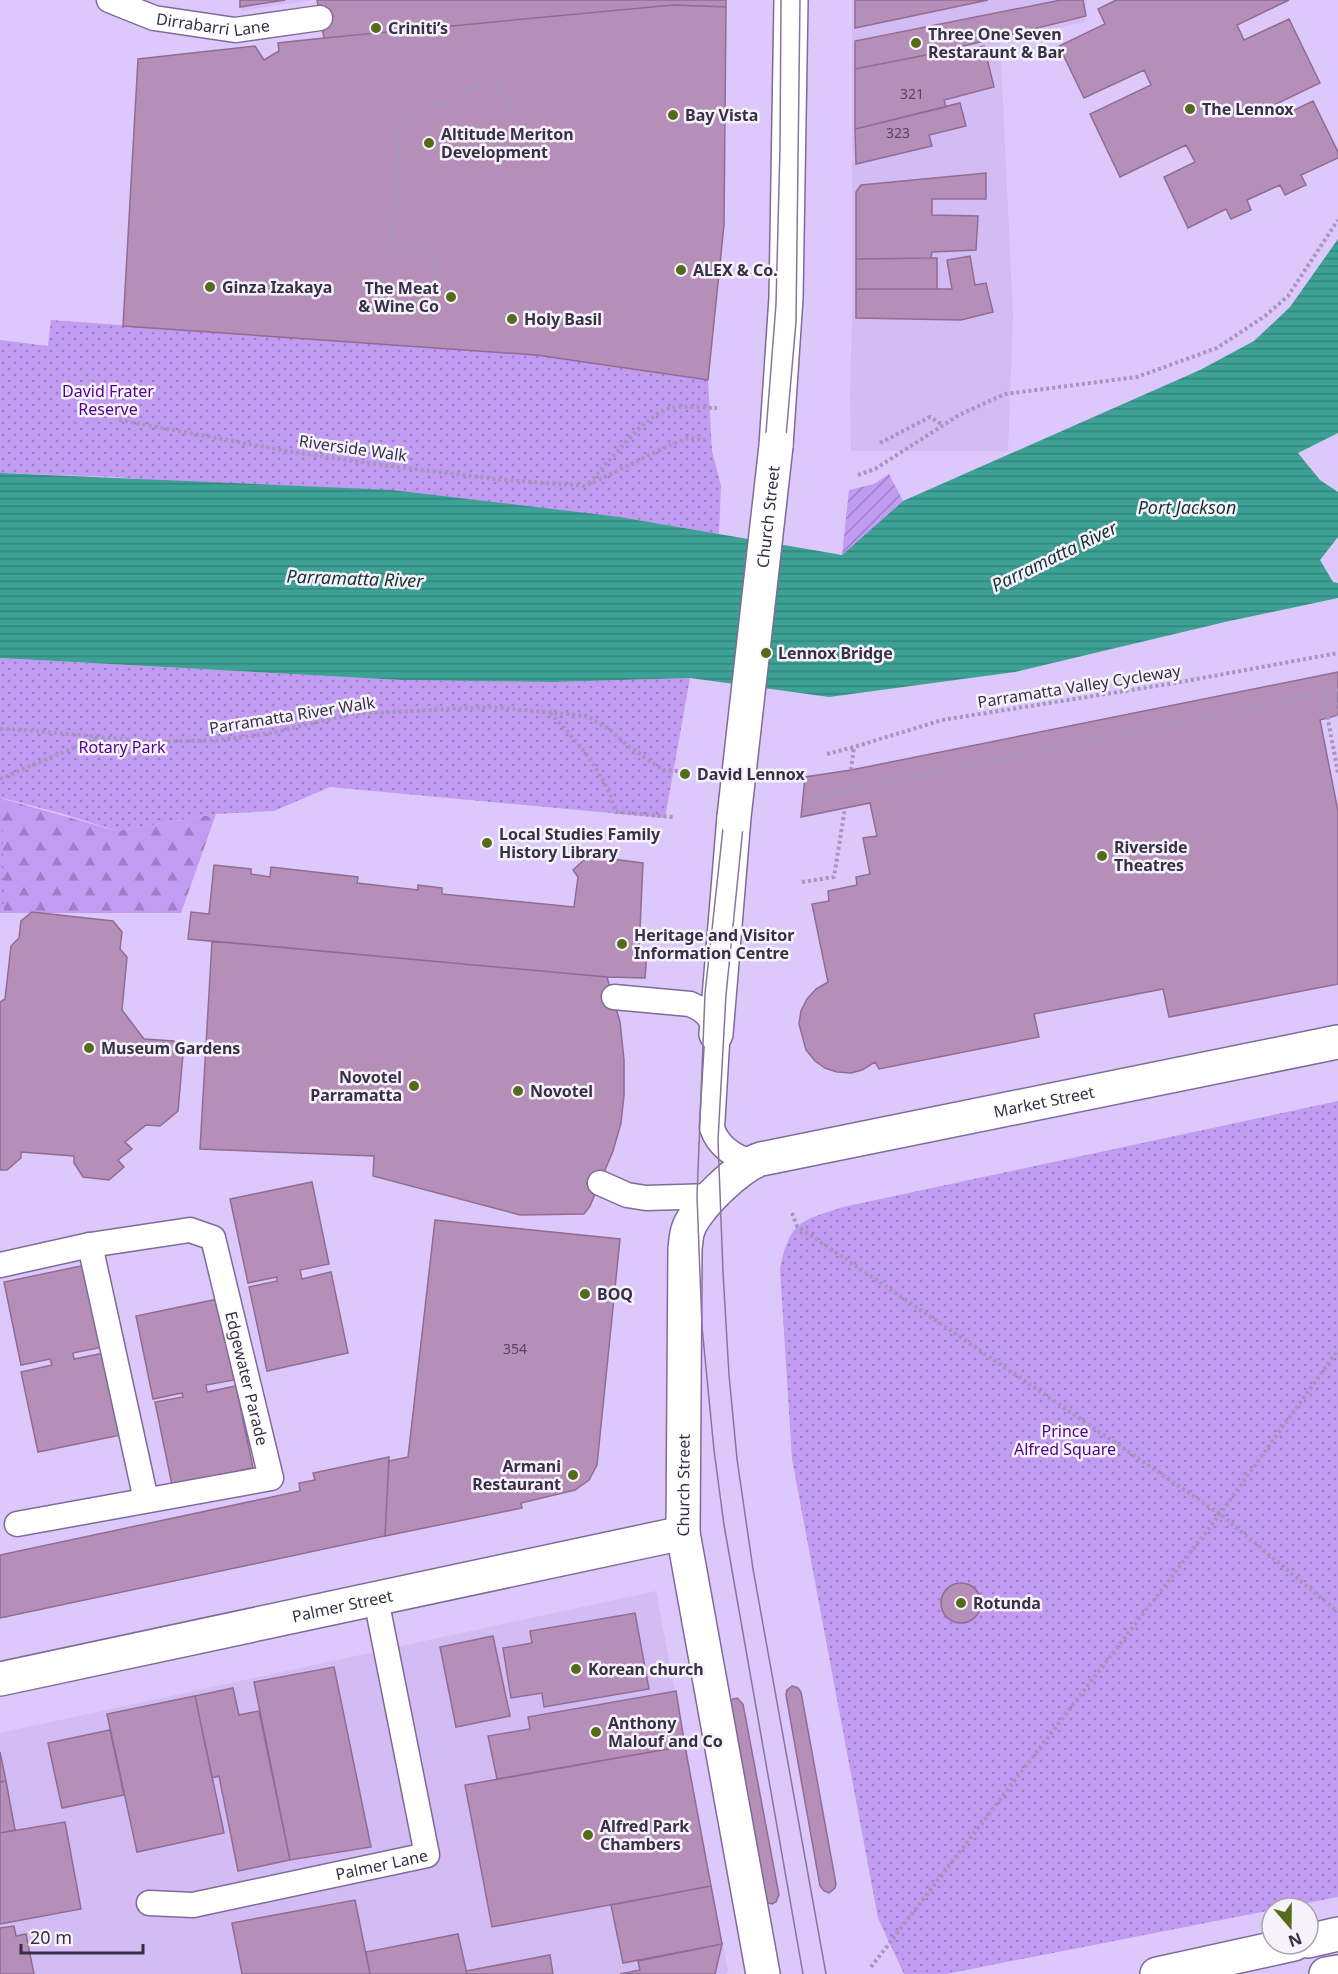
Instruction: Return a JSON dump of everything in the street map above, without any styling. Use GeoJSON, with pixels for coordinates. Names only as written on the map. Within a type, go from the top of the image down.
{"type":"FeatureCollection","features":[{"type":"Feature","properties":{"kind":"street","name":"Church Street"},"geometry":{"type":"LineString","coordinates":[[708,1021],[734,817],[776,446],[786,298],[791,0]]}},
{"type":"Feature","properties":{"kind":"street","name":"Market Street"},"geometry":{"type":"LineString","coordinates":[[752,1162],[1338,1042]]}},
{"type":"Feature","properties":{"kind":"street","name":"Church Street"},"geometry":{"type":"LineString","coordinates":[[752,1162],[725,1183],[695,1215],[688,1230],[685,1248],[682,1533],[763,1974]]}},
{"type":"Feature","properties":{"kind":"street","name":"Palmer Street"},"geometry":{"type":"LineString","coordinates":[[0,1679],[682,1533]]}},
{"type":"Feature","properties":{"kind":"street"},"geometry":{"type":"LineString","coordinates":[[1320,1938],[1338,1934]]}},
{"type":"Feature","properties":{"kind":"street"},"geometry":{"type":"LineString","coordinates":[[1157,1974],[1260,1951]]}},
{"type":"Feature","properties":{"kind":"street"},"geometry":{"type":"LineString","coordinates":[[1326,1974],[1338,1972]]}},
{"type":"Feature","properties":{"kind":"lane","name":"Dirrabarri Lane"},"geometry":{"type":"LineString","coordinates":[[109,0],[235,30],[320,18]]}},
{"type":"Feature","properties":{"kind":"lane"},"geometry":{"type":"LineString","coordinates":[[614,997],[690,1004],[708,1021]]}},
{"type":"Feature","properties":{"kind":"lane","name":"Church Street"},"geometry":{"type":"LineString","coordinates":[[708,1021],[712,1128],[715,1136],[726,1149],[743,1160],[752,1162]]}},
{"type":"Feature","properties":{"kind":"lane"},"geometry":{"type":"LineString","coordinates":[[600,1183],[636,1197],[714,1196]]}},
{"type":"Feature","properties":{"kind":"lane","name":"Edgewater Parade"},"geometry":{"type":"LineString","coordinates":[[0,1265],[90,1245],[190,1230],[213,1238],[271,1478],[17,1524]]}},
{"type":"Feature","properties":{"kind":"lane"},"geometry":{"type":"LineString","coordinates":[[90,1245],[146,1500]]}},
{"type":"Feature","properties":{"kind":"lane","name":"Palmer Lane"},"geometry":{"type":"LineString","coordinates":[[149,1903],[193,1905],[427,1855],[376,1599]]}},
{"type":"Feature","properties":{"kind":"path"},"geometry":{"type":"LineString","coordinates":[[426,308],[433,308],[437,251],[392,248],[400,126],[494,77],[513,114]]}},
{"type":"Feature","properties":{"kind":"path"},"geometry":{"type":"LineString","coordinates":[[858,475],[875,469],[959,415],[1005,394],[1137,377],[1217,348],[1265,316],[1288,296],[1338,220]]}},
{"type":"Feature","properties":{"kind":"path"},"geometry":{"type":"LineString","coordinates":[[586,486],[635,433],[660,413],[670,408],[717,408]]}},
{"type":"Feature","properties":{"kind":"path"},"geometry":{"type":"LineString","coordinates":[[880,443],[930,417],[943,425]]}},
{"type":"Feature","properties":{"kind":"path","name":"Riverside Walk"},"geometry":{"type":"LineString","coordinates":[[119,420],[276,449],[382,465],[495,479],[586,486]]}},
{"type":"Feature","properties":{"kind":"path"},"geometry":{"type":"LineString","coordinates":[[586,486],[688,438],[705,440]]}},
{"type":"Feature","properties":{"kind":"path","name":"Parramatta Valley Cycleway"},"geometry":{"type":"LineString","coordinates":[[826,754],[942,720],[1175,683],[1338,653]]}},
{"type":"Feature","properties":{"kind":"path"},"geometry":{"type":"LineString","coordinates":[[808,798],[1336,690],[1338,716]]}},
{"type":"Feature","properties":{"kind":"path"},"geometry":{"type":"LineString","coordinates":[[1323,693],[1338,773]]}},
{"type":"Feature","properties":{"kind":"path","name":"Parramatta River Walk"},"geometry":{"type":"LineString","coordinates":[[0,729],[156,742],[220,741],[267,734],[352,714],[492,707],[586,716],[609,729],[627,745],[663,770],[679,771]]}},
{"type":"Feature","properties":{"kind":"path"},"geometry":{"type":"LineString","coordinates":[[549,713],[571,735],[595,765],[616,812],[673,817]]}},
{"type":"Feature","properties":{"kind":"path"},"geometry":{"type":"LineString","coordinates":[[0,779],[100,737]]}},
{"type":"Feature","properties":{"kind":"path"},"geometry":{"type":"LineString","coordinates":[[851,770],[855,747]]}},
{"type":"Feature","properties":{"kind":"path"},"geometry":{"type":"LineString","coordinates":[[802,882],[834,877],[845,808]]}},
{"type":"Feature","properties":{"kind":"path"},"geometry":{"type":"LineString","coordinates":[[792,1212],[797,1226],[1221,1514],[1338,1612]]}},
{"type":"Feature","properties":{"kind":"path"},"geometry":{"type":"LineString","coordinates":[[871,1966],[1221,1514],[1338,1350]]}},
{"type":"Feature","properties":{"kind":"shaded area"},"geometry":{"type":"Polygon","coordinates":[[[241,0],[314,0],[241,11],[241,0]]]}},
{"type":"Feature","properties":{"kind":"shaded area"},"geometry":{"type":"Polygon","coordinates":[[[852,0],[1086,0],[1085,22],[1000,40],[1013,315],[1008,451],[851,451],[852,0]]]}},
{"type":"Feature","properties":{"kind":"shaded area"},"geometry":{"type":"Polygon","coordinates":[[[656,1591],[728,1971],[726,1974],[0,1974],[0,1733],[656,1591]]]}},
{"type":"Feature","properties":{"kind":"green space","name":"David Frater Reserve"},"geometry":{"type":"Polygon","coordinates":[[[51,320],[536,355],[708,380],[712,451],[721,486],[719,534],[620,517],[115,477],[0,473],[0,340],[48,346],[51,320]]]}},
{"type":"Feature","properties":{"kind":"green space"},"geometry":{"type":"Polygon","coordinates":[[[889,474],[903,501],[842,555],[849,490],[874,484],[889,474]]]}},
{"type":"Feature","properties":{"kind":"green space","name":"Rotary Park"},"geometry":{"type":"Polygon","coordinates":[[[0,658],[401,680],[554,682],[690,678],[665,818],[330,787],[274,811],[216,814],[117,831],[2,798],[4,912],[0,912],[0,658]]]}},
{"type":"Feature","properties":{"kind":"green space"},"geometry":{"type":"Polygon","coordinates":[[[0,798],[117,831],[216,814],[181,913],[0,913],[0,798]]]}},
{"type":"Feature","properties":{"kind":"green space","name":"Prince Alfred Square"},"geometry":{"type":"Polygon","coordinates":[[[1338,1101],[1338,1897],[1320,1900],[1320,1896],[1260,1896],[1260,1912],[946,1974],[904,1974],[878,1918],[792,1459],[780,1269],[788,1241],[799,1226],[806,1220],[843,1207],[1338,1101]]]}},
{"type":"Feature","properties":{"kind":"water","name":"Port Jackson"},"geometry":{"type":"Polygon","coordinates":[[[1338,239],[1338,433],[1298,453],[1320,480],[1338,492],[1338,537],[1320,560],[1333,582],[1338,583],[1338,598],[1225,622],[1015,672],[829,697],[690,678],[554,682],[401,680],[0,658],[0,473],[392,490],[620,517],[842,555],[903,501],[1200,370],[1254,341],[1290,307],[1338,239]]]}},
{"type":"Feature","properties":{"kind":"building"},"geometry":{"type":"Polygon","coordinates":[[[240,0],[285,0],[240,7],[240,0]]]}},
{"type":"Feature","properties":{"kind":"building","name":"Criniti’s"},"geometry":{"type":"Polygon","coordinates":[[[317,0],[726,0],[726,7],[673,5],[324,38],[317,0]]]}},
{"type":"Feature","properties":{"kind":"building"},"geometry":{"type":"Polygon","coordinates":[[[855,0],[988,0],[855,28],[855,0]]]}},
{"type":"Feature","properties":{"kind":"building"},"geometry":{"type":"Polygon","coordinates":[[[1061,0],[1083,0],[1086,16],[931,54],[855,69],[855,41],[1061,0]]]}},
{"type":"Feature","properties":{"kind":"building","name":"The Lennox"},"geometry":{"type":"Polygon","coordinates":[[[1116,0],[1289,0],[1237,25],[1244,40],[1289,19],[1320,83],[1276,104],[1282,116],[1313,101],[1338,152],[1338,158],[1301,175],[1306,185],[1285,195],[1280,185],[1247,200],[1251,210],[1231,219],[1226,209],[1188,228],[1164,177],[1195,162],[1186,145],[1120,177],[1090,114],[1151,85],[1144,70],[1084,98],[1059,46],[1105,24],[1098,9],[1116,0]]]}},
{"type":"Feature","properties":{"kind":"building","name":"Altitude Meriton Development"},"geometry":{"type":"Polygon","coordinates":[[[673,5],[726,7],[724,225],[708,380],[536,355],[123,326],[138,59],[255,46],[264,60],[279,51],[278,43],[673,5]]]}},
{"type":"Feature","properties":{"kind":"building"},"geometry":{"type":"Polygon","coordinates":[[[984,46],[994,87],[944,100],[946,107],[855,129],[855,69],[931,54],[932,60],[984,46]]]}},
{"type":"Feature","properties":{"kind":"building"},"geometry":{"type":"Polygon","coordinates":[[[960,103],[966,126],[929,135],[932,146],[856,164],[855,129],[960,103]]]}},
{"type":"Feature","properties":{"kind":"building"},"geometry":{"type":"Polygon","coordinates":[[[986,173],[986,199],[932,199],[932,215],[978,216],[976,250],[932,252],[931,258],[856,259],[856,192],[861,185],[986,173]]]}},
{"type":"Feature","properties":{"kind":"building"},"geometry":{"type":"Polygon","coordinates":[[[970,256],[975,285],[986,283],[993,312],[961,320],[856,318],[856,289],[952,289],[947,260],[970,256]]]}},
{"type":"Feature","properties":{"kind":"building"},"geometry":{"type":"Polygon","coordinates":[[[937,258],[937,289],[856,289],[856,259],[937,258]]]}},
{"type":"Feature","properties":{"kind":"building","name":"Riverside Theatres"},"geometry":{"type":"Polygon","coordinates":[[[1338,672],[1338,715],[1320,720],[1338,811],[1338,984],[1169,1017],[1163,989],[1034,1014],[1039,1037],[879,1069],[875,1062],[862,1070],[851,1073],[825,1068],[806,1050],[799,1024],[801,1011],[807,999],[816,989],[828,982],[812,904],[829,901],[828,891],[857,885],[856,877],[870,874],[863,838],[877,836],[870,803],[801,817],[805,777],[851,770],[1338,672]]]}},
{"type":"Feature","properties":{"kind":"building"},"geometry":{"type":"Polygon","coordinates":[[[588,856],[643,863],[639,951],[647,952],[645,978],[607,977],[188,939],[191,912],[209,914],[214,865],[251,869],[251,874],[270,877],[271,867],[358,877],[357,883],[418,890],[418,885],[442,888],[442,894],[574,907],[578,877],[573,870],[588,856]]]}},
{"type":"Feature","properties":{"kind":"building","name":"Museum Gardens"},"geometry":{"type":"Polygon","coordinates":[[[32,912],[113,921],[122,932],[120,949],[127,957],[122,1010],[144,1039],[174,1041],[183,1054],[178,1111],[160,1126],[146,1125],[125,1142],[132,1149],[118,1160],[124,1167],[109,1180],[83,1177],[74,1163],[74,1156],[21,1152],[21,1158],[7,1170],[0,1170],[0,1002],[5,999],[11,946],[19,938],[21,921],[32,912]]]}},
{"type":"Feature","properties":{"kind":"building","name":"Novotel Parramatta"},"geometry":{"type":"Polygon","coordinates":[[[212,941],[607,977],[620,1022],[624,1060],[624,1095],[621,1123],[613,1151],[590,1206],[584,1214],[520,1215],[373,1176],[374,1156],[200,1149],[212,941]]]}},
{"type":"Feature","properties":{"kind":"building"},"geometry":{"type":"Polygon","coordinates":[[[312,1182],[329,1264],[300,1270],[302,1279],[331,1272],[348,1353],[267,1371],[249,1287],[277,1281],[277,1277],[248,1283],[230,1199],[312,1182]]]}},
{"type":"Feature","properties":{"kind":"building"},"geometry":{"type":"Polygon","coordinates":[[[435,1220],[620,1239],[597,1465],[589,1480],[575,1490],[521,1503],[522,1508],[385,1536],[389,1461],[408,1457],[435,1220]]]}},
{"type":"Feature","properties":{"kind":"building"},"geometry":{"type":"Polygon","coordinates":[[[86,1265],[103,1347],[73,1353],[74,1359],[105,1353],[121,1435],[38,1452],[21,1372],[52,1365],[50,1359],[21,1365],[4,1282],[86,1265]]]}},
{"type":"Feature","properties":{"kind":"building"},"geometry":{"type":"Polygon","coordinates":[[[218,1299],[234,1380],[206,1385],[207,1392],[236,1386],[253,1468],[172,1485],[155,1402],[183,1397],[182,1393],[153,1399],[136,1316],[218,1299]]]}},
{"type":"Feature","properties":{"kind":"building"},"geometry":{"type":"Polygon","coordinates":[[[389,1457],[385,1536],[0,1618],[0,1555],[300,1491],[299,1483],[315,1480],[313,1473],[389,1457]]]}},
{"type":"Feature","properties":{"kind":"building","name":"Rotunda"},"geometry":{"type":"Polygon","coordinates":[[[961,1583],[969,1584],[975,1589],[980,1595],[980,1611],[975,1617],[969,1622],[961,1623],[953,1622],[947,1617],[942,1611],[941,1603],[942,1595],[947,1589],[953,1584],[961,1583]]]}},
{"type":"Feature","properties":{"kind":"building","name":"Korean church"},"geometry":{"type":"Polygon","coordinates":[[[635,1613],[649,1689],[544,1707],[542,1693],[511,1698],[503,1648],[532,1643],[530,1631],[635,1613]]]}},
{"type":"Feature","properties":{"kind":"building"},"geometry":{"type":"Polygon","coordinates":[[[493,1636],[510,1716],[456,1727],[440,1647],[493,1636]]]}},
{"type":"Feature","properties":{"kind":"building"},"geometry":{"type":"Polygon","coordinates":[[[334,1667],[371,1847],[290,1860],[254,1682],[334,1667]]]}},
{"type":"Feature","properties":{"kind":"building"},"geometry":{"type":"Polygon","coordinates":[[[792,1686],[801,1692],[836,1884],[829,1893],[820,1886],[786,1695],[787,1690],[792,1686]]]}},
{"type":"Feature","properties":{"kind":"building"},"geometry":{"type":"Polygon","coordinates":[[[233,1688],[239,1715],[259,1711],[290,1860],[238,1871],[219,1776],[212,1778],[195,1696],[233,1688]]]}},
{"type":"Feature","properties":{"kind":"building","name":"Anthony Malouf and Co"},"geometry":{"type":"Polygon","coordinates":[[[676,1691],[685,1746],[497,1779],[488,1736],[530,1729],[528,1717],[676,1691]]]}},
{"type":"Feature","properties":{"kind":"building"},"geometry":{"type":"Polygon","coordinates":[[[195,1696],[224,1833],[137,1852],[107,1714],[195,1696]]]}},
{"type":"Feature","properties":{"kind":"building"},"geometry":{"type":"Polygon","coordinates":[[[737,1698],[743,1704],[779,1895],[776,1902],[772,1904],[765,1902],[730,1702],[737,1698]]]}},
{"type":"Feature","properties":{"kind":"building"},"geometry":{"type":"Polygon","coordinates":[[[110,1730],[124,1795],[62,1808],[48,1743],[110,1730]]]}},
{"type":"Feature","properties":{"kind":"building","name":"Alfred Park Chambers"},"geometry":{"type":"Polygon","coordinates":[[[685,1746],[711,1886],[492,1927],[465,1785],[685,1746]]]}},
{"type":"Feature","properties":{"kind":"building"},"geometry":{"type":"Polygon","coordinates":[[[0,1752],[6,1781],[0,1782],[0,1752]]]}},
{"type":"Feature","properties":{"kind":"building"},"geometry":{"type":"Polygon","coordinates":[[[6,1781],[15,1830],[0,1833],[0,1782],[6,1781]]]}},
{"type":"Feature","properties":{"kind":"building"},"geometry":{"type":"Polygon","coordinates":[[[65,1822],[81,1909],[0,1924],[0,1833],[65,1822]]]}},
{"type":"Feature","properties":{"kind":"building"},"geometry":{"type":"Polygon","coordinates":[[[711,1886],[722,1944],[623,1963],[611,1905],[711,1886]]]}},
{"type":"Feature","properties":{"kind":"building"},"geometry":{"type":"Polygon","coordinates":[[[355,1900],[370,1974],[242,1974],[232,1923],[355,1900]]]}},
{"type":"Feature","properties":{"kind":"building"},"geometry":{"type":"Polygon","coordinates":[[[14,1926],[16,1936],[26,1934],[34,1974],[0,1974],[0,1928],[14,1926]]]}},
{"type":"Feature","properties":{"kind":"building"},"geometry":{"type":"Polygon","coordinates":[[[458,1934],[467,1974],[370,1974],[366,1952],[458,1934]]]}},
{"type":"Feature","properties":{"kind":"building"},"geometry":{"type":"Polygon","coordinates":[[[722,1944],[715,1974],[620,1974],[640,1970],[638,1961],[722,1944]]]}},
{"type":"Feature","properties":{"kind":"building"},"geometry":{"type":"Polygon","coordinates":[[[550,1955],[553,1974],[467,1974],[466,1971],[550,1955]]]}},
{"type":"Feature","properties":{"kind":"tram line"},"geometry":{"type":"LineString","coordinates":[[781,0],[776,304],[765,445],[705,993],[697,1196],[702,1327],[724,1525],[803,1974]]}},
{"type":"Feature","properties":{"kind":"tram line"},"geometry":{"type":"LineString","coordinates":[[800,0],[796,322],[785,448],[726,995],[718,1140],[729,1375],[737,1459],[753,1569],[826,1974]]}},
{"type":"Feature","properties":{"kind":"place","name":"Criniti’s"},"geometry":{"type":"Point","coordinates":[376,28]}},
{"type":"Feature","properties":{"kind":"place","name":"Three One Seven Restaraunt & Bar"},"geometry":{"type":"Point","coordinates":[916,43]}},
{"type":"Feature","properties":{"kind":"place","name":"The Lennox"},"geometry":{"type":"Point","coordinates":[1190,109]}},
{"type":"Feature","properties":{"kind":"place","name":"Bay Vista"},"geometry":{"type":"Point","coordinates":[673,115]}},
{"type":"Feature","properties":{"kind":"place","name":"Altitude Meriton Development"},"geometry":{"type":"Point","coordinates":[429,143]}},
{"type":"Feature","properties":{"kind":"place","name":"ALEX & Co."},"geometry":{"type":"Point","coordinates":[681,270]}},
{"type":"Feature","properties":{"kind":"place","name":"Ginza Izakaya"},"geometry":{"type":"Point","coordinates":[210,287]}},
{"type":"Feature","properties":{"kind":"place","name":"The Meat & Wine Co"},"geometry":{"type":"Point","coordinates":[451,297]}},
{"type":"Feature","properties":{"kind":"place","name":"Holy Basil"},"geometry":{"type":"Point","coordinates":[512,319]}},
{"type":"Feature","properties":{"kind":"place","name":"Lennox Bridge"},"geometry":{"type":"Point","coordinates":[766,653]}},
{"type":"Feature","properties":{"kind":"place","name":"David Lennox"},"geometry":{"type":"Point","coordinates":[685,774]}},
{"type":"Feature","properties":{"kind":"place","name":"Local Studies Family History Library"},"geometry":{"type":"Point","coordinates":[487,843]}},
{"type":"Feature","properties":{"kind":"place","name":"Riverside Theatres"},"geometry":{"type":"Point","coordinates":[1102,856]}},
{"type":"Feature","properties":{"kind":"place","name":"Heritage and Visitor Information Centre"},"geometry":{"type":"Point","coordinates":[622,944]}},
{"type":"Feature","properties":{"kind":"place","name":"Museum Gardens"},"geometry":{"type":"Point","coordinates":[89,1048]}},
{"type":"Feature","properties":{"kind":"place","name":"Novotel Parramatta"},"geometry":{"type":"Point","coordinates":[414,1086]}},
{"type":"Feature","properties":{"kind":"place","name":"Novotel"},"geometry":{"type":"Point","coordinates":[518,1091]}},
{"type":"Feature","properties":{"kind":"place","name":"BOQ"},"geometry":{"type":"Point","coordinates":[585,1294]}},
{"type":"Feature","properties":{"kind":"place","name":"Armani Restaurant"},"geometry":{"type":"Point","coordinates":[573,1475]}},
{"type":"Feature","properties":{"kind":"place","name":"Rotunda"},"geometry":{"type":"Point","coordinates":[961,1603]}},
{"type":"Feature","properties":{"kind":"place","name":"Korean church"},"geometry":{"type":"Point","coordinates":[576,1669]}},
{"type":"Feature","properties":{"kind":"place","name":"Anthony Malouf and Co"},"geometry":{"type":"Point","coordinates":[596,1732]}},
{"type":"Feature","properties":{"kind":"place","name":"Alfred Park Chambers"},"geometry":{"type":"Point","coordinates":[588,1835]}},
{"type":"Feature","properties":{"kind":"water label","name":"Parramatta River"},"geometry":{"type":"Point","coordinates":[1054,556]}},
{"type":"Feature","properties":{"kind":"water label","name":"Parramatta River"},"geometry":{"type":"Point","coordinates":[355,578]}}]}
